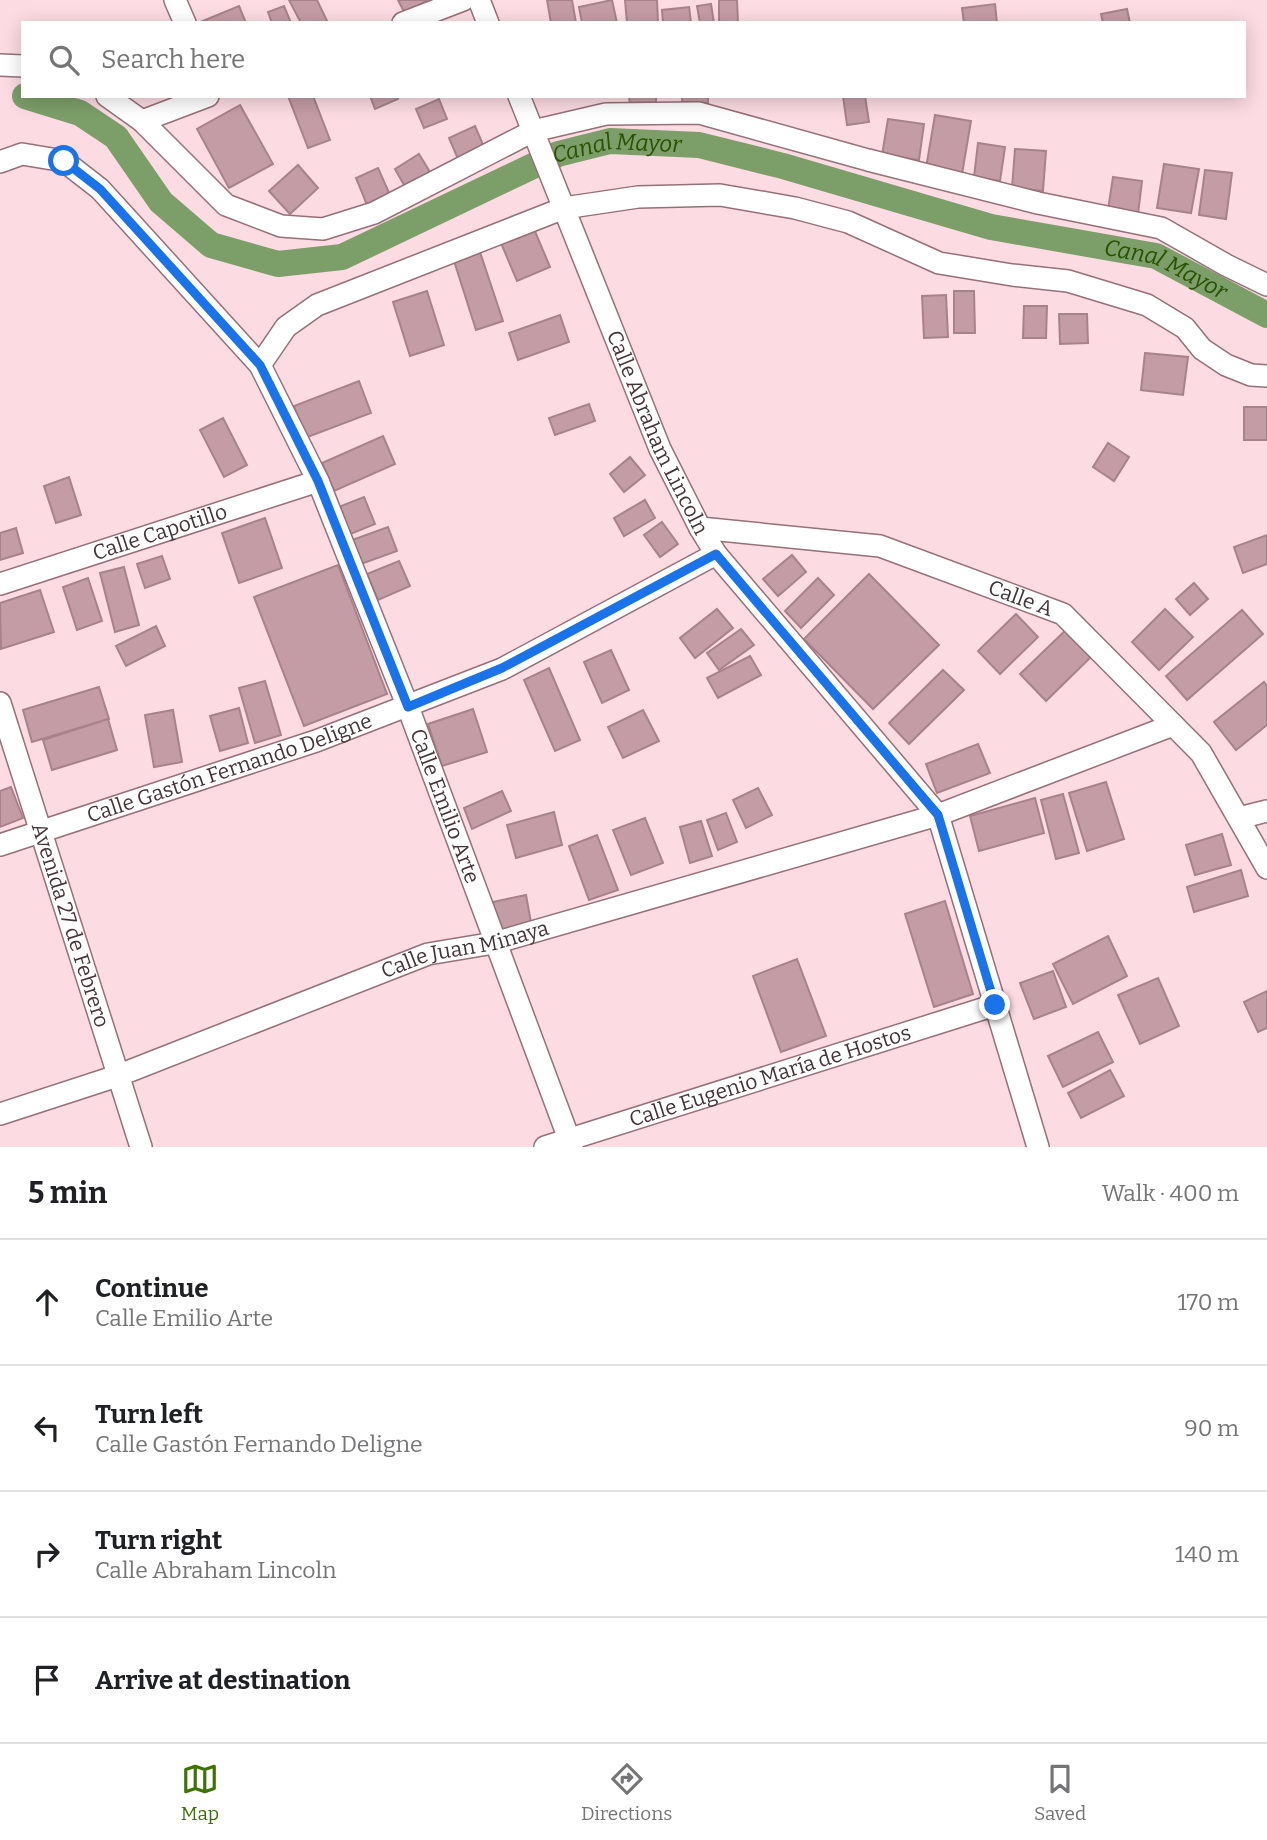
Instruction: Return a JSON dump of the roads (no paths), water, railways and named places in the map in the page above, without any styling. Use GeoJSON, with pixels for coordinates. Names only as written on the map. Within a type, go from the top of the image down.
{"type":"FeatureCollection","features":[{"type":"Feature","properties":{"kind":"street"},"geometry":{"type":"LineString","coordinates":[[175,0],[184,21]]}},
{"type":"Feature","properties":{"kind":"street"},"geometry":{"type":"LineString","coordinates":[[408,21],[463,0]]}},
{"type":"Feature","properties":{"kind":"street"},"geometry":{"type":"LineString","coordinates":[[479,0],[487,21]]}},
{"type":"Feature","properties":{"kind":"street"},"geometry":{"type":"LineString","coordinates":[[0,65],[21,66]]}},
{"type":"Feature","properties":{"kind":"street"},"geometry":{"type":"LineString","coordinates":[[110,98],[142,121],[226,205],[281,226],[323,229],[374,213],[534,133],[606,114],[699,113],[1012,196],[1161,228],[1267,285]]}},
{"type":"Feature","properties":{"kind":"street"},"geometry":{"type":"LineString","coordinates":[[142,121],[203,98]]}},
{"type":"Feature","properties":{"kind":"street","name":"Calle Abraham Lincoln"},"geometry":{"type":"LineString","coordinates":[[520,98],[660,449],[700,528],[716,554],[938,815],[1038,1147]]}},
{"type":"Feature","properties":{"kind":"street","name":"Calle Emilio Arte"},"geometry":{"type":"LineString","coordinates":[[0,162],[22,154],[64,161],[100,189],[260,365],[318,481],[408,707],[571,1144]]}},
{"type":"Feature","properties":{"kind":"street"},"geometry":{"type":"LineString","coordinates":[[260,365],[286,327],[317,305],[564,208],[638,197],[720,195],[795,208],[848,222],[939,263],[1068,281],[1147,305],[1185,328],[1202,349],[1226,365],[1251,375],[1267,376]]}},
{"type":"Feature","properties":{"kind":"street","name":"Calle Capotillo"},"geometry":{"type":"LineString","coordinates":[[0,584],[318,481]]}},
{"type":"Feature","properties":{"kind":"street","name":"Calle A"},"geometry":{"type":"LineString","coordinates":[[700,528],[880,546],[1063,614],[1201,753],[1267,868]]}},
{"type":"Feature","properties":{"kind":"street","name":"Calle Gastón Fernando Deligne"},"geometry":{"type":"LineString","coordinates":[[0,845],[316,741],[408,707],[502,668],[716,554]]}},
{"type":"Feature","properties":{"kind":"street","name":"Avenida 27 de Febrero"},"geometry":{"type":"LineString","coordinates":[[0,703],[141,1147]]}},
{"type":"Feature","properties":{"kind":"street","name":"Calle Juan Minaya"},"geometry":{"type":"LineString","coordinates":[[0,1114],[117,1076],[428,954],[494,943],[938,815],[1173,725]]}},
{"type":"Feature","properties":{"kind":"street"},"geometry":{"type":"LineString","coordinates":[[1238,818],[1267,811]]}},
{"type":"Feature","properties":{"kind":"street","name":"Calle Eugenio María de Hostos"},"geometry":{"type":"LineString","coordinates":[[545,1147],[571,1144],[995,1005]]}},
{"type":"Feature","properties":{"kind":"waterway","name":"Canal Mayor"},"geometry":{"type":"LineString","coordinates":[[31,98],[80,113],[116,137],[161,202],[211,245],[278,264],[342,257],[558,154],[610,141],[699,145],[783,166],[991,227],[1156,256],[1267,315]]}}]}
